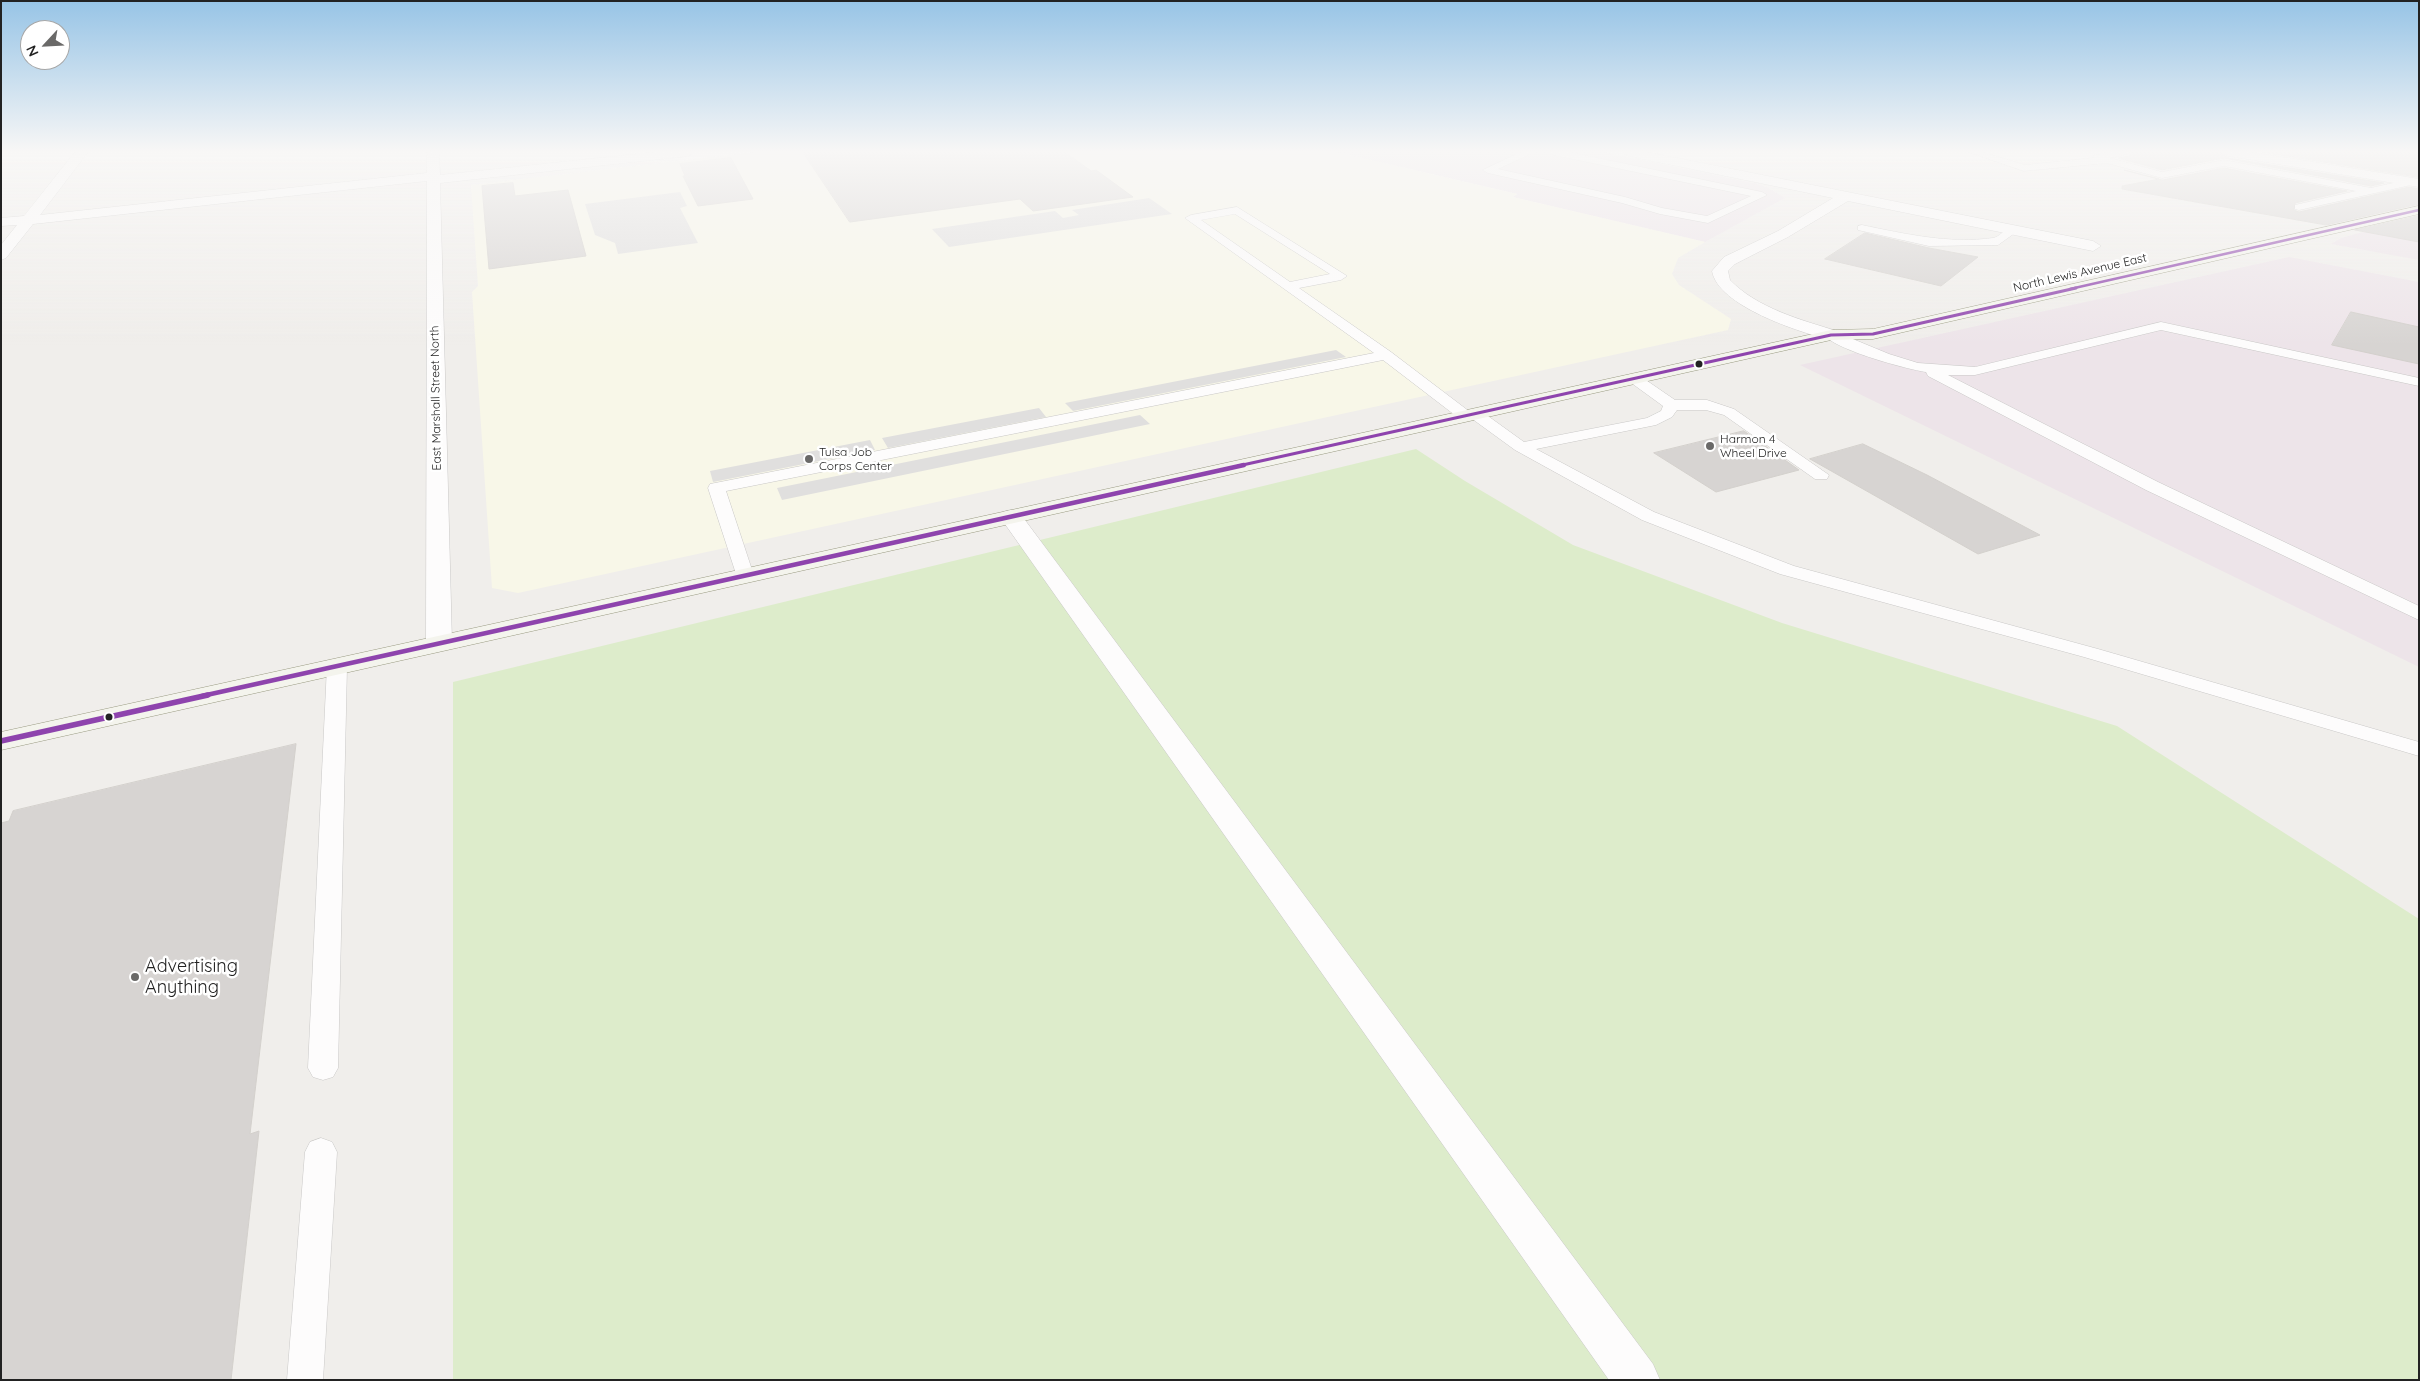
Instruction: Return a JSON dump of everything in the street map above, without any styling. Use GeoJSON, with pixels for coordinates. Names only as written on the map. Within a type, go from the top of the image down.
{"type":"FeatureCollection","features":[{"type":"Feature","properties":{"kind":"main road","name":"North Lewis Avenue East"},"geometry":{"type":"LineString","coordinates":[[1831,335],[1849,323],[2335,216]]}},
{"type":"Feature","properties":{"kind":"main road","name":"North Lewis Avenue East"},"geometry":{"type":"LineString","coordinates":[[1,741],[1831,335],[1872,334],[2391,216]]}},
{"type":"Feature","properties":{"kind":"street"},"geometry":{"type":"LineString","coordinates":[[1,255],[32,216]]}},
{"type":"Feature","properties":{"kind":"street"},"geometry":{"type":"LineString","coordinates":[[1,222],[79,216]]}},
{"type":"Feature","properties":{"kind":"street","name":"East Marshall Street North"},"geometry":{"type":"LineString","coordinates":[[433,216],[439,643]]}},
{"type":"Feature","properties":{"kind":"street"},"geometry":{"type":"LineString","coordinates":[[1812,216],[1766,244],[1730,259],[1719,273],[1720,280],[1725,287],[1751,303],[1790,322],[1831,335]]}},
{"type":"Feature","properties":{"kind":"street"},"geometry":{"type":"LineString","coordinates":[[1949,216],[2093,246]]}},
{"type":"Feature","properties":{"kind":"street"},"geometry":{"type":"LineString","coordinates":[[1766,244],[1747,277],[1769,298],[1806,315],[1831,335]]}},
{"type":"Feature","properties":{"kind":"street"},"geometry":{"type":"LineString","coordinates":[[1011,517],[1637,1380]]}},
{"type":"Feature","properties":{"kind":"lane"},"geometry":{"type":"LineString","coordinates":[[1200,216],[1191,218],[1471,415],[1520,447],[1648,516],[1787,570],[2091,653],[2419,749]]}},
{"type":"Feature","properties":{"kind":"lane"},"geometry":{"type":"LineString","coordinates":[[1247,216],[1341,276],[1289,286]]}},
{"type":"Feature","properties":{"kind":"lane"},"geometry":{"type":"LineString","coordinates":[[1687,216],[1708,220],[1716,216]]}},
{"type":"Feature","properties":{"kind":"lane"},"geometry":{"type":"LineString","coordinates":[[1862,228],[1929,242],[1998,241],[2013,230]]}},
{"type":"Feature","properties":{"kind":"lane"},"geometry":{"type":"LineString","coordinates":[[1927,370],[1975,371],[2161,326],[2419,382]]}},
{"type":"Feature","properties":{"kind":"lane"},"geometry":{"type":"LineString","coordinates":[[1831,335],[1881,358],[1927,370],[2152,486],[2419,614]]}},
{"type":"Feature","properties":{"kind":"lane"},"geometry":{"type":"LineString","coordinates":[[745,576],[716,488],[1386,355]]}},
{"type":"Feature","properties":{"kind":"lane"},"geometry":{"type":"LineString","coordinates":[[2396,376],[2419,397]]}},
{"type":"Feature","properties":{"kind":"lane"},"geometry":{"type":"LineString","coordinates":[[1635,379],[1671,405],[1707,405],[1729,412],[1821,475]]}},
{"type":"Feature","properties":{"kind":"lane"},"geometry":{"type":"LineString","coordinates":[[1520,447],[1651,422],[1667,414],[1671,405]]}},
{"type":"Feature","properties":{"kind":"lane"},"geometry":{"type":"LineString","coordinates":[[323,1068],[337,666]]}},
{"type":"Feature","properties":{"kind":"lane"},"geometry":{"type":"LineString","coordinates":[[305,1380],[321,1152]]}},
{"type":"Feature","properties":{"kind":"shaded area","name":"Tulsa Job Corps Center"},"geometry":{"type":"Polygon","coordinates":[[[473,216],[1596,216],[1705,242],[1678,258],[1672,274],[1679,285],[1731,319],[1728,330],[518,593],[492,588],[472,292],[478,286],[473,216]]]}},
{"type":"Feature","properties":{"kind":"shaded area"},"geometry":{"type":"Polygon","coordinates":[[[589,216],[684,216],[698,243],[618,254],[615,243],[595,235],[589,216]]]}},
{"type":"Feature","properties":{"kind":"shaded area"},"geometry":{"type":"Polygon","coordinates":[[[1018,216],[1063,218],[1155,216],[949,247],[932,229],[1018,216]]]}},
{"type":"Feature","properties":{"kind":"shaded area"},"geometry":{"type":"Polygon","coordinates":[[[1595,216],[1751,216],[1705,242],[1595,216]]]}},
{"type":"Feature","properties":{"kind":"shaded area"},"geometry":{"type":"Polygon","coordinates":[[[2419,219],[2419,260],[2331,244],[2341,238],[2419,219]]]}},
{"type":"Feature","properties":{"kind":"shaded area"},"geometry":{"type":"Polygon","coordinates":[[[2289,257],[2419,282],[2419,667],[1800,365],[2289,257]]]}},
{"type":"Feature","properties":{"kind":"shaded area"},"geometry":{"type":"Polygon","coordinates":[[[1336,350],[1346,357],[1073,411],[1065,403],[1336,350]]]}},
{"type":"Feature","properties":{"kind":"shaded area"},"geometry":{"type":"Polygon","coordinates":[[[1039,408],[1046,417],[888,448],[882,438],[1039,408]]]}},
{"type":"Feature","properties":{"kind":"shaded area"},"geometry":{"type":"Polygon","coordinates":[[[1140,415],[1150,424],[782,500],[777,488],[1140,415]]]}},
{"type":"Feature","properties":{"kind":"shaded area"},"geometry":{"type":"Polygon","coordinates":[[[870,440],[875,450],[713,482],[710,471],[870,440]]]}},
{"type":"Feature","properties":{"kind":"green space"},"geometry":{"type":"Polygon","coordinates":[[[1416,449],[1465,481],[1573,545],[1782,623],[2117,726],[2419,919],[2419,1380],[453,1380],[453,682],[1416,449]]]}},
{"type":"Feature","properties":{"kind":"building"},"geometry":{"type":"Polygon","coordinates":[[[485,216],[575,216],[586,256],[489,269],[485,216]]]}},
{"type":"Feature","properties":{"kind":"building"},"geometry":{"type":"Polygon","coordinates":[[[846,216],[891,216],[850,222],[846,216]]]}},
{"type":"Feature","properties":{"kind":"building"},"geometry":{"type":"Polygon","coordinates":[[[2278,216],[2364,216],[2326,225],[2278,216]]]}},
{"type":"Feature","properties":{"kind":"building"},"geometry":{"type":"Polygon","coordinates":[[[2417,216],[2419,216],[2419,242],[2355,230],[2417,216]]]}},
{"type":"Feature","properties":{"kind":"building"},"geometry":{"type":"Polygon","coordinates":[[[1865,233],[1978,257],[1941,286],[1825,259],[1865,233]]]}},
{"type":"Feature","properties":{"kind":"building"},"geometry":{"type":"Polygon","coordinates":[[[2351,312],[2419,327],[2419,364],[2332,345],[2351,312]]]}},
{"type":"Feature","properties":{"kind":"building","name":"Harmon 4 Wheel Drive"},"geometry":{"type":"Polygon","coordinates":[[[1744,431],[1799,470],[1716,492],[1654,453],[1744,431]]]}},
{"type":"Feature","properties":{"kind":"building"},"geometry":{"type":"Polygon","coordinates":[[[1863,444],[1927,475],[2040,535],[1978,554],[1810,459],[1863,444]]]}},
{"type":"Feature","properties":{"kind":"building","name":"Advertising Anything"},"geometry":{"type":"Polygon","coordinates":[[[296,744],[250,1134],[259,1131],[231,1380],[1,1380],[1,823],[9,821],[13,811],[296,744]]]}},
{"type":"Feature","properties":{"kind":"transit line"},"geometry":{"type":"LineString","coordinates":[[1,741],[1831,335],[1873,334],[2391,216]]}},
{"type":"Feature","properties":{"kind":"place","name":"Harmon 4 Wheel Drive"},"geometry":{"type":"Point","coordinates":[1710,446]}},
{"type":"Feature","properties":{"kind":"place","name":"Tulsa Job Corps Center"},"geometry":{"type":"Point","coordinates":[809,459]}},
{"type":"Feature","properties":{"kind":"place","name":"Advertising Anything"},"geometry":{"type":"Point","coordinates":[135,977]}}]}
